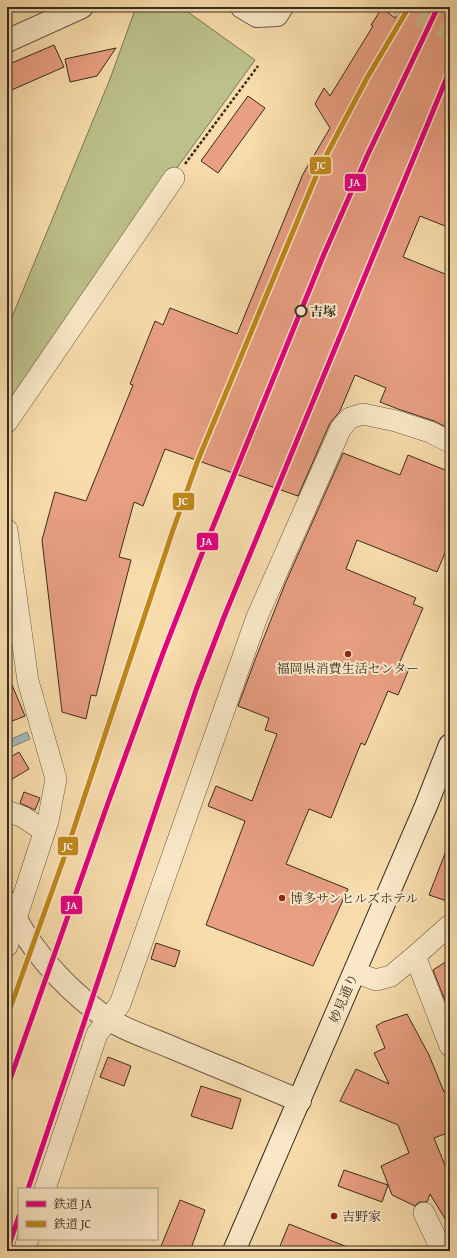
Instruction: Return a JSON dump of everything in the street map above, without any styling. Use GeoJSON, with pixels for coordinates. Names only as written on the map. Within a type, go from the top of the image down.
{"type":"FeatureCollection","features":[{"type":"Feature","properties":{"kind":"main road"},"geometry":{"type":"LineString","coordinates":[[7,41],[82,7]]}},
{"type":"Feature","properties":{"kind":"main road"},"geometry":{"type":"LineString","coordinates":[[242,7],[257,16],[277,15],[282,7]]}},
{"type":"Feature","properties":{"kind":"main road","name":"妙見通り"},"geometry":{"type":"LineString","coordinates":[[234,1251],[447,760]]}},
{"type":"Feature","properties":{"kind":"main road"},"geometry":{"type":"LineString","coordinates":[[11,911],[57,976],[97,1012],[131,1031],[300,1101]]}},
{"type":"Feature","properties":{"kind":"street"},"geometry":{"type":"LineString","coordinates":[[7,422],[174,178]]}},
{"type":"Feature","properties":{"kind":"street"},"geometry":{"type":"LineString","coordinates":[[45,1188],[97,1034],[120,1004],[257,617],[341,428],[350,418],[363,414],[396,421],[430,432],[450,442]]}},
{"type":"Feature","properties":{"kind":"street"},"geometry":{"type":"LineString","coordinates":[[7,530],[28,682],[56,779],[48,821],[11,911],[7,946]]}},
{"type":"Feature","properties":{"kind":"street"},"geometry":{"type":"LineString","coordinates":[[7,811],[23,817],[44,830]]}},
{"type":"Feature","properties":{"kind":"street"},"geometry":{"type":"LineString","coordinates":[[354,972],[376,980],[391,976],[450,925]]}},
{"type":"Feature","properties":{"kind":"street"},"geometry":{"type":"LineString","coordinates":[[415,956],[450,1046]]}},
{"type":"Feature","properties":{"kind":"street"},"geometry":{"type":"LineString","coordinates":[[424,1213],[442,1251]]}},
{"type":"Feature","properties":{"kind":"street"},"geometry":{"type":"LineString","coordinates":[[24,1251],[28,1240]]}},
{"type":"Feature","properties":{"kind":"path"},"geometry":{"type":"LineString","coordinates":[[174,178],[258,66]]}},
{"type":"Feature","properties":{"kind":"green space"},"geometry":{"type":"Polygon","coordinates":[[[136,7],[181,7],[255,60],[7,403],[7,329],[110,79],[136,7]]]}},
{"type":"Feature","properties":{"kind":"water"},"geometry":{"type":"Polygon","coordinates":[[[27,732],[30,739],[7,749],[7,741],[27,732]]]}},
{"type":"Feature","properties":{"kind":"building"},"geometry":{"type":"Polygon","coordinates":[[[402,7],[450,7],[450,228],[420,216],[403,257],[450,276],[450,429],[434,421],[380,402],[386,388],[355,375],[340,411],[330,423],[298,496],[165,449],[143,506],[134,502],[119,557],[131,560],[96,696],[91,695],[86,719],[62,712],[42,540],[55,492],[86,501],[133,385],[130,384],[155,321],[163,325],[170,308],[237,334],[303,174],[330,128],[315,104],[324,88],[330,96],[373,26],[371,25],[382,8],[395,18],[402,7]]]}},
{"type":"Feature","properties":{"kind":"building"},"geometry":{"type":"Polygon","coordinates":[[[54,45],[64,67],[7,92],[7,65],[54,45]]]}},
{"type":"Feature","properties":{"kind":"building"},"geometry":{"type":"Polygon","coordinates":[[[116,48],[97,76],[70,82],[65,59],[116,48]]]}},
{"type":"Feature","properties":{"kind":"building"},"geometry":{"type":"Polygon","coordinates":[[[248,96],[265,108],[218,173],[201,161],[248,96]]]}},
{"type":"Feature","properties":{"kind":"building"},"geometry":{"type":"Polygon","coordinates":[[[343,453],[400,475],[408,455],[450,472],[450,541],[437,572],[357,540],[346,569],[416,598],[413,604],[423,608],[399,664],[409,669],[398,695],[388,691],[365,745],[361,743],[331,818],[309,809],[286,864],[348,889],[313,966],[206,925],[245,821],[208,806],[216,786],[252,801],[277,734],[265,730],[269,718],[238,706],[285,584],[343,453]]]}},
{"type":"Feature","properties":{"kind":"building"},"geometry":{"type":"Polygon","coordinates":[[[7,673],[25,716],[7,723],[7,673]]]}},
{"type":"Feature","properties":{"kind":"building"},"geometry":{"type":"Polygon","coordinates":[[[19,752],[29,769],[7,782],[7,759],[19,752]]]}},
{"type":"Feature","properties":{"kind":"building"},"geometry":{"type":"Polygon","coordinates":[[[24,792],[40,798],[35,810],[20,803],[24,792]]]}},
{"type":"Feature","properties":{"kind":"building"},"geometry":{"type":"Polygon","coordinates":[[[450,843],[450,902],[429,895],[450,843]]]}},
{"type":"Feature","properties":{"kind":"building"},"geometry":{"type":"Polygon","coordinates":[[[156,943],[180,951],[175,967],[151,959],[156,943]]]}},
{"type":"Feature","properties":{"kind":"building"},"geometry":{"type":"Polygon","coordinates":[[[450,959],[450,1013],[433,970],[450,959]]]}},
{"type":"Feature","properties":{"kind":"building"},"geometry":{"type":"Polygon","coordinates":[[[407,1014],[429,1055],[444,1092],[450,1090],[450,1132],[434,1138],[450,1178],[450,1227],[430,1194],[427,1202],[419,1202],[415,1206],[392,1195],[381,1166],[409,1153],[398,1125],[340,1101],[356,1069],[389,1084],[374,1053],[385,1048],[376,1026],[383,1022],[407,1014]]]}},
{"type":"Feature","properties":{"kind":"building"},"geometry":{"type":"Polygon","coordinates":[[[108,1057],[131,1066],[124,1086],[100,1077],[108,1057]]]}},
{"type":"Feature","properties":{"kind":"building"},"geometry":{"type":"Polygon","coordinates":[[[201,1086],[241,1099],[232,1129],[191,1116],[201,1086]]]}},
{"type":"Feature","properties":{"kind":"building"},"geometry":{"type":"Polygon","coordinates":[[[344,1170],[388,1185],[382,1202],[338,1186],[344,1170]]]}},
{"type":"Feature","properties":{"kind":"building"},"geometry":{"type":"Polygon","coordinates":[[[180,1200],[205,1210],[190,1251],[159,1251],[180,1200]]]}},
{"type":"Feature","properties":{"kind":"building"},"geometry":{"type":"Polygon","coordinates":[[[289,1224],[355,1250],[355,1251],[278,1251],[289,1224]]]}},
{"type":"Feature","properties":{"kind":"tunnel"},"geometry":{"type":"LineString","coordinates":[[396,7],[450,33]]}},
{"type":"Feature","properties":{"kind":"rail line","name":"JC"},"geometry":{"type":"LineString","coordinates":[[7,1017],[65,855],[173,530],[198,460],[319,169],[367,78],[409,7]]}},
{"type":"Feature","properties":{"kind":"rail line","name":"JA"},"geometry":{"type":"LineString","coordinates":[[7,1088],[108,803],[163,653],[199,561],[324,254],[368,154],[438,7]]}},
{"type":"Feature","properties":{"kind":"rail line","name":"JA"},"geometry":{"type":"LineString","coordinates":[[28,1188],[196,690],[224,617],[450,70]]}},
{"type":"Feature","properties":{"kind":"rail line","name":"JA"},"geometry":{"type":"LineString","coordinates":[[7,1251],[18,1219]]}},
{"type":"Feature","properties":{"kind":"place","name":"吉塚"},"geometry":{"type":"Point","coordinates":[301,311]}},
{"type":"Feature","properties":{"kind":"place","name":"福岡県消費生活センター"},"geometry":{"type":"Point","coordinates":[348,654]}},
{"type":"Feature","properties":{"kind":"place","name":"博多サンヒルズホテル"},"geometry":{"type":"Point","coordinates":[282,898]}},
{"type":"Feature","properties":{"kind":"place","name":"吉野家"},"geometry":{"type":"Point","coordinates":[334,1216]}}]}
